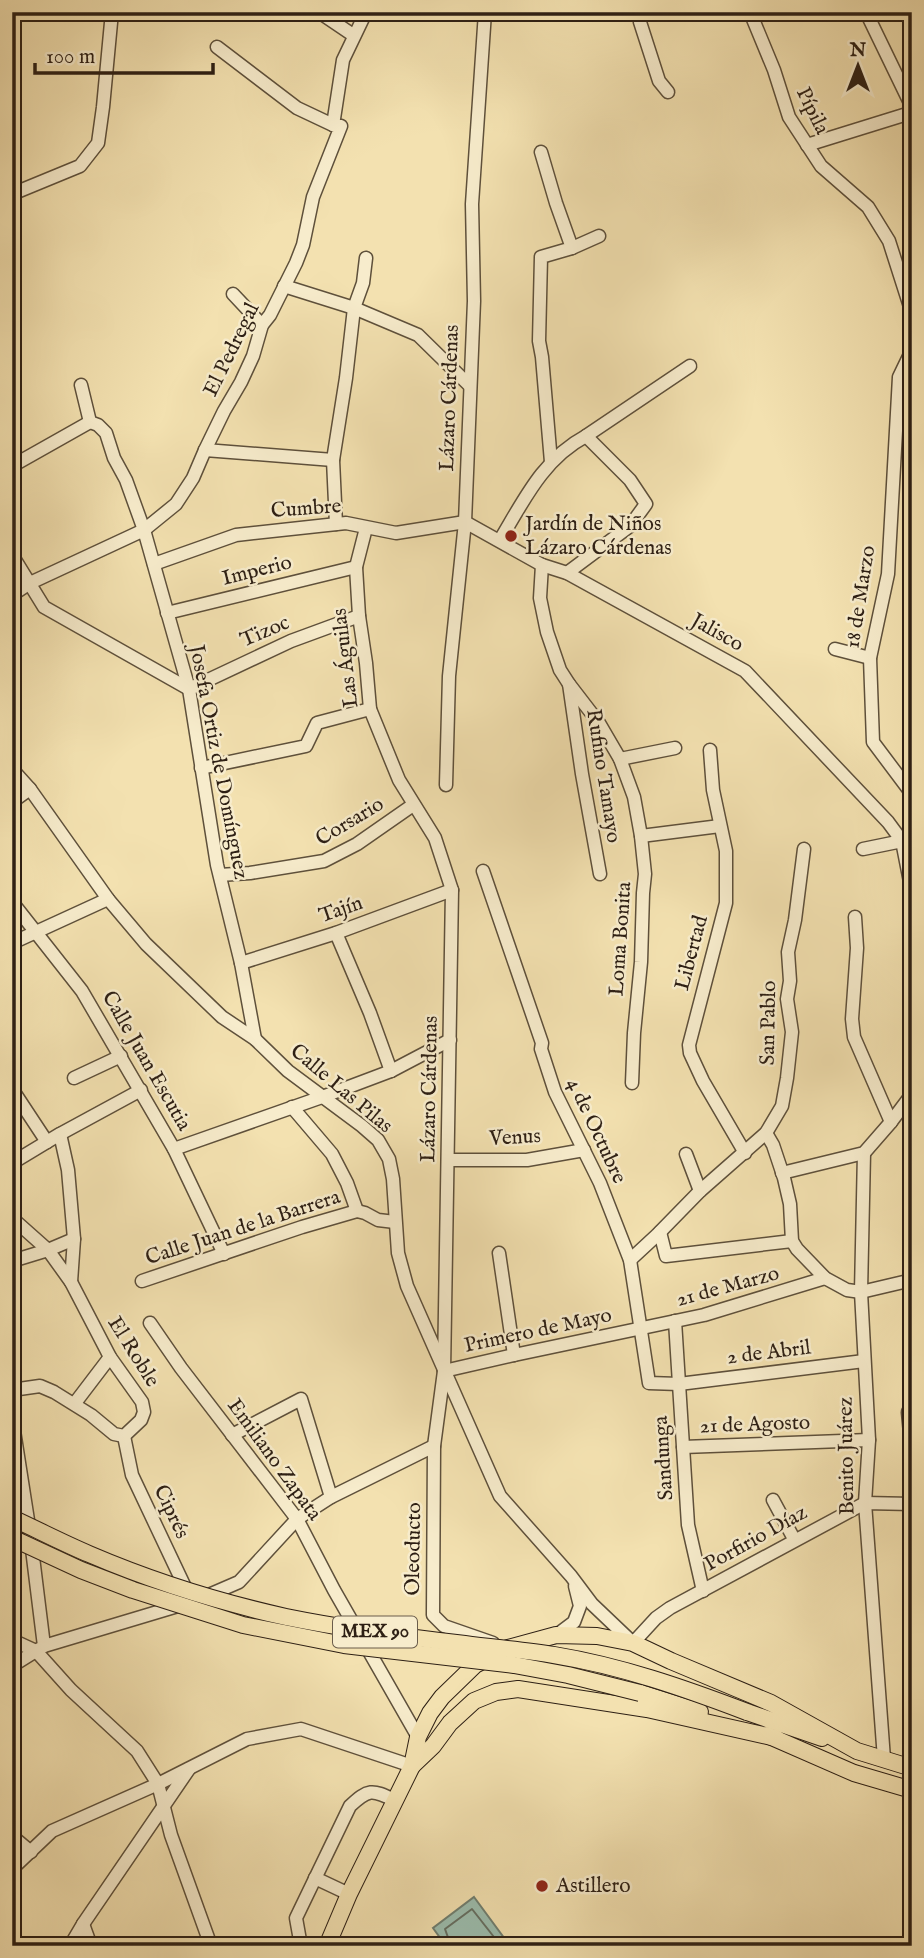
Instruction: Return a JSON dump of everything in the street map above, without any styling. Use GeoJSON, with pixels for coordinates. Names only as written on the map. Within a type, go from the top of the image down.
{"type":"FeatureCollection","features":[{"type":"Feature","properties":{"kind":"main road","name":"MEX 90"},"geometry":{"type":"LineString","coordinates":[[12,1518],[111,1563],[244,1607],[398,1636],[554,1655],[619,1669],[673,1684],[857,1751]]}},
{"type":"Feature","properties":{"kind":"main road","name":"MEX 90"},"geometry":{"type":"LineString","coordinates":[[12,1538],[81,1570],[133,1590],[243,1625],[344,1645],[514,1665],[568,1675],[640,1693],[776,1738]]}},
{"type":"Feature","properties":{"kind":"main road"},"geometry":{"type":"LineString","coordinates":[[327,1946],[349,1894],[412,1766],[418,1737],[430,1713],[442,1697],[475,1665],[503,1650],[556,1635],[597,1636],[633,1643],[771,1703],[857,1751],[912,1768]]}},
{"type":"Feature","properties":{"kind":"main road"},"geometry":{"type":"LineString","coordinates":[[412,1766],[433,1746],[450,1723],[474,1701],[495,1692],[518,1689],[647,1709],[776,1738],[854,1773],[912,1790]]}},
{"type":"Feature","properties":{"kind":"street"},"geometry":{"type":"LineString","coordinates":[[12,194],[80,166],[97,143],[112,12]]}},
{"type":"Feature","properties":{"kind":"street"},"geometry":{"type":"LineString","coordinates":[[319,12],[354,35]]}},
{"type":"Feature","properties":{"kind":"street","name":"El Pedregal"},"geometry":{"type":"LineString","coordinates":[[12,595],[30,583],[144,530],[176,504],[193,478],[253,356],[262,325],[270,315],[303,245],[313,197],[341,127],[333,125],[343,60],[366,12]]}},
{"type":"Feature","properties":{"kind":"street","name":"Lázaro Cárdenas"},"geometry":{"type":"LineString","coordinates":[[446,785],[449,676],[465,522],[474,301],[472,204],[485,12]]}},
{"type":"Feature","properties":{"kind":"street"},"geometry":{"type":"LineString","coordinates":[[640,12],[640,22],[659,81],[668,92]]}},
{"type":"Feature","properties":{"kind":"street","name":"Pípila"},"geometry":{"type":"LineString","coordinates":[[750,12],[774,70],[789,117],[821,166],[868,207],[889,241],[912,313]]}},
{"type":"Feature","properties":{"kind":"street"},"geometry":{"type":"LineString","coordinates":[[807,145],[911,111],[911,105],[868,13]]}},
{"type":"Feature","properties":{"kind":"street"},"geometry":{"type":"LineString","coordinates":[[217,47],[296,108],[333,125]]}},
{"type":"Feature","properties":{"kind":"street"},"geometry":{"type":"LineString","coordinates":[[541,152],[572,248]]}},
{"type":"Feature","properties":{"kind":"street"},"geometry":{"type":"LineString","coordinates":[[551,462],[542,357],[538,341],[541,257],[600,236]]}},
{"type":"Feature","properties":{"kind":"street"},"geometry":{"type":"LineString","coordinates":[[336,524],[333,460],[354,308],[363,283],[366,258]]}},
{"type":"Feature","properties":{"kind":"street"},"geometry":{"type":"LineString","coordinates":[[284,286],[354,308],[418,335],[469,385]]}},
{"type":"Feature","properties":{"kind":"street"},"geometry":{"type":"LineString","coordinates":[[233,293],[262,325]]}},
{"type":"Feature","properties":{"kind":"street","name":"18 de Marzo"},"geometry":{"type":"LineString","coordinates":[[910,789],[873,743],[870,657],[888,574],[899,377],[912,350]]}},
{"type":"Feature","properties":{"kind":"street"},"geometry":{"type":"LineString","coordinates":[[500,540],[551,462],[571,444],[690,366]]}},
{"type":"Feature","properties":{"kind":"street","name":"Josefa Ortiz de Domínguez"},"geometry":{"type":"LineString","coordinates":[[80,385],[89,422],[98,425],[106,433],[114,458],[127,480],[189,689],[220,875],[241,963],[255,1039]]}},
{"type":"Feature","properties":{"kind":"street"},"geometry":{"type":"LineString","coordinates":[[899,398],[912,408]]}},
{"type":"Feature","properties":{"kind":"street"},"geometry":{"type":"LineString","coordinates":[[12,466],[89,422]]}},
{"type":"Feature","properties":{"kind":"street"},"geometry":{"type":"LineString","coordinates":[[567,573],[630,526],[646,504],[630,480],[586,436]]}},
{"type":"Feature","properties":{"kind":"street"},"geometry":{"type":"LineString","coordinates":[[205,450],[333,460]]}},
{"type":"Feature","properties":{"kind":"street","name":"Cumbre"},"geometry":{"type":"LineString","coordinates":[[154,564],[236,535],[346,523],[396,533],[465,522]]}},
{"type":"Feature","properties":{"kind":"street","name":"Jalisco"},"geometry":{"type":"LineString","coordinates":[[465,522],[542,565],[567,573],[745,671],[907,840]]}},
{"type":"Feature","properties":{"kind":"street","name":"Las Águilas"},"geometry":{"type":"LineString","coordinates":[[366,528],[356,567],[370,709],[399,780],[416,811]]}},
{"type":"Feature","properties":{"kind":"street"},"geometry":{"type":"LineString","coordinates":[[12,555],[44,607],[189,689]]}},
{"type":"Feature","properties":{"kind":"street"},"geometry":{"type":"LineString","coordinates":[[542,565],[540,598],[543,618],[560,670],[569,684]]}},
{"type":"Feature","properties":{"kind":"street","name":"Imperio"},"geometry":{"type":"LineString","coordinates":[[167,613],[356,567]]}},
{"type":"Feature","properties":{"kind":"street","name":"Tizoc"},"geometry":{"type":"LineString","coordinates":[[189,689],[291,641],[359,616]]}},
{"type":"Feature","properties":{"kind":"street"},"geometry":{"type":"LineString","coordinates":[[835,649],[870,657]]}},
{"type":"Feature","properties":{"kind":"street","name":"Loma Bonita"},"geometry":{"type":"LineString","coordinates":[[569,684],[600,723],[620,759],[634,797],[641,836],[645,874],[632,1083]]}},
{"type":"Feature","properties":{"kind":"street","name":"Rufino Tamayo"},"geometry":{"type":"LineString","coordinates":[[569,684],[600,874]]}},
{"type":"Feature","properties":{"kind":"street"},"geometry":{"type":"LineString","coordinates":[[201,768],[306,746],[317,723],[370,709]]}},
{"type":"Feature","properties":{"kind":"street"},"geometry":{"type":"LineString","coordinates":[[620,759],[675,748]]}},
{"type":"Feature","properties":{"kind":"street","name":"Libertad"},"geometry":{"type":"LineString","coordinates":[[710,750],[713,790],[726,851],[726,903],[689,1045],[702,1081],[745,1153]]}},
{"type":"Feature","properties":{"kind":"street","name":"Calle Las Pilas"},"geometry":{"type":"LineString","coordinates":[[12,769],[30,789],[108,899],[146,944],[222,1017],[255,1039],[288,1071],[378,1140],[389,1159],[393,1179],[398,1253],[407,1286],[499,1496],[571,1576],[592,1604],[633,1643]]}},
{"type":"Feature","properties":{"kind":"street"},"geometry":{"type":"LineString","coordinates":[[12,802],[30,789]]}},
{"type":"Feature","properties":{"kind":"street","name":"Lázaro Cárdenas"},"geometry":{"type":"LineString","coordinates":[[416,811],[435,838],[452,890],[443,1371]]}},
{"type":"Feature","properties":{"kind":"street","name":"Corsario"},"geometry":{"type":"LineString","coordinates":[[220,875],[324,862],[416,811]]}},
{"type":"Feature","properties":{"kind":"street"},"geometry":{"type":"LineString","coordinates":[[641,836],[720,826]]}},
{"type":"Feature","properties":{"kind":"street"},"geometry":{"type":"LineString","coordinates":[[863,849],[907,840],[912,892]]}},
{"type":"Feature","properties":{"kind":"street","name":"San Pablo"},"geometry":{"type":"LineString","coordinates":[[630,1260],[700,1191],[766,1133],[782,1106],[788,1078],[792,1032],[787,999],[790,981],[788,952],[804,849]]}},
{"type":"Feature","properties":{"kind":"street","name":"4 de Octubre"},"geometry":{"type":"LineString","coordinates":[[483,871],[542,1043],[541,1049],[555,1092],[600,1183],[630,1260],[649,1383],[679,1384]]}},
{"type":"Feature","properties":{"kind":"street","name":"Tajín"},"geometry":{"type":"LineString","coordinates":[[241,963],[337,933],[452,890]]}},
{"type":"Feature","properties":{"kind":"street"},"geometry":{"type":"LineString","coordinates":[[12,943],[108,899]]}},
{"type":"Feature","properties":{"kind":"street","name":"Calle Juan Escutia"},"geometry":{"type":"LineString","coordinates":[[12,902],[82,991],[142,1090],[174,1149],[224,1254]]}},
{"type":"Feature","properties":{"kind":"street"},"geometry":{"type":"LineString","coordinates":[[855,917],[857,948],[853,1000],[854,1037],[891,1122]]}},
{"type":"Feature","properties":{"kind":"street"},"geometry":{"type":"LineString","coordinates":[[337,933],[391,1070]]}},
{"type":"Feature","properties":{"kind":"street"},"geometry":{"type":"LineString","coordinates":[[174,1149],[391,1070],[450,1040]]}},
{"type":"Feature","properties":{"kind":"street"},"geometry":{"type":"LineString","coordinates":[[74,1078],[121,1056]]}},
{"type":"Feature","properties":{"kind":"street"},"geometry":{"type":"LineString","coordinates":[[12,1089],[47,1142]]}},
{"type":"Feature","properties":{"kind":"street"},"geometry":{"type":"LineString","coordinates":[[12,1163],[142,1090]]}},
{"type":"Feature","properties":{"kind":"street"},"geometry":{"type":"LineString","coordinates":[[782,1173],[864,1153],[912,1094]]}},
{"type":"Feature","properties":{"kind":"street"},"geometry":{"type":"LineString","coordinates":[[292,1107],[332,1154],[347,1183],[357,1212]]}},
{"type":"Feature","properties":{"kind":"street"},"geometry":{"type":"LineString","coordinates":[[766,1133],[773,1145],[790,1204],[792,1241],[825,1278],[847,1290],[861,1292],[912,1280]]}},
{"type":"Feature","properties":{"kind":"street"},"geometry":{"type":"LineString","coordinates":[[60,1134],[68,1170],[74,1239],[71,1282]]}},
{"type":"Feature","properties":{"kind":"street","name":"Venus"},"geometry":{"type":"LineString","coordinates":[[448,1160],[527,1160],[584,1150]]}},
{"type":"Feature","properties":{"kind":"street","name":"Benito Juárez"},"geometry":{"type":"LineString","coordinates":[[864,1153],[861,1292],[869,1440],[865,1503],[884,1759]]}},
{"type":"Feature","properties":{"kind":"street"},"geometry":{"type":"LineString","coordinates":[[686,1154],[700,1191]]}},
{"type":"Feature","properties":{"kind":"street","name":"Calle Juan de la Barrera"},"geometry":{"type":"LineString","coordinates":[[142,1281],[302,1227],[357,1212],[378,1220],[395,1222]]}},
{"type":"Feature","properties":{"kind":"street","name":"El Roble"},"geometry":{"type":"LineString","coordinates":[[12,1218],[48,1250],[71,1282],[110,1357],[142,1402],[144,1412],[141,1420],[124,1436]]}},
{"type":"Feature","properties":{"kind":"street"},"geometry":{"type":"LineString","coordinates":[[660,1232],[666,1256],[792,1241]]}},
{"type":"Feature","properties":{"kind":"street"},"geometry":{"type":"LineString","coordinates":[[12,1261],[74,1239]]}},
{"type":"Feature","properties":{"kind":"street"},"geometry":{"type":"LineString","coordinates":[[499,1253],[514,1354]]}},
{"type":"Feature","properties":{"kind":"street","name":"21 de Marzo"},"geometry":{"type":"LineString","coordinates":[[640,1329],[776,1294],[825,1278]]}},
{"type":"Feature","properties":{"kind":"street","name":"Sandunga"},"geometry":{"type":"LineString","coordinates":[[675,1321],[688,1525],[703,1591]]}},
{"type":"Feature","properties":{"kind":"street","name":"Emiliano Zapata"},"geometry":{"type":"LineString","coordinates":[[150,1323],[297,1519],[334,1590],[418,1737]]}},
{"type":"Feature","properties":{"kind":"street","name":"Primero de Mayo"},"geometry":{"type":"LineString","coordinates":[[443,1371],[640,1329]]}},
{"type":"Feature","properties":{"kind":"street"},"geometry":{"type":"LineString","coordinates":[[75,1403],[110,1357]]}},
{"type":"Feature","properties":{"kind":"street","name":"2 de Abril"},"geometry":{"type":"LineString","coordinates":[[679,1384],[864,1361]]}},
{"type":"Feature","properties":{"kind":"street","name":"Oleoducto"},"geometry":{"type":"LineString","coordinates":[[443,1371],[434,1446],[433,1615],[444,1626],[533,1662]]}},
{"type":"Feature","properties":{"kind":"street"},"geometry":{"type":"LineString","coordinates":[[12,1390],[40,1386],[75,1403],[114,1434],[124,1436]]}},
{"type":"Feature","properties":{"kind":"street"},"geometry":{"type":"LineString","coordinates":[[232,1434],[301,1399],[331,1497]]}},
{"type":"Feature","properties":{"kind":"street"},"geometry":{"type":"LineString","coordinates":[[912,1405],[908,1412],[912,1455]]}},
{"type":"Feature","properties":{"kind":"street"},"geometry":{"type":"LineString","coordinates":[[12,1418],[30,1533],[40,1648],[71,1689],[137,1751],[158,1784],[171,1835],[211,1946]]}},
{"type":"Feature","properties":{"kind":"street","name":"Ciprés"},"geometry":{"type":"LineString","coordinates":[[124,1436],[132,1475],[192,1602]]}},
{"type":"Feature","properties":{"kind":"street","name":"21 de Agosto"},"geometry":{"type":"LineString","coordinates":[[683,1447],[869,1440]]}},
{"type":"Feature","properties":{"kind":"street"},"geometry":{"type":"LineString","coordinates":[[12,1665],[40,1648],[192,1602],[239,1582],[297,1519],[331,1497],[434,1446]]}},
{"type":"Feature","properties":{"kind":"street"},"geometry":{"type":"LineString","coordinates":[[773,1500],[794,1539]]}},
{"type":"Feature","properties":{"kind":"street","name":"Porfirio Díaz"},"geometry":{"type":"LineString","coordinates":[[633,1643],[656,1618],[670,1608],[865,1503],[912,1504]]}},
{"type":"Feature","properties":{"kind":"street","name":"Calle Las Pilas"},"geometry":{"type":"LineString","coordinates":[[533,1662],[556,1635],[574,1622],[580,1606],[571,1576]]}},
{"type":"Feature","properties":{"kind":"street"},"geometry":{"type":"LineString","coordinates":[[12,1640],[40,1648]]}},
{"type":"Feature","properties":{"kind":"street"},"geometry":{"type":"LineString","coordinates":[[533,1662],[531,1674],[534,1690]]}},
{"type":"Feature","properties":{"kind":"street"},"geometry":{"type":"LineString","coordinates":[[12,1869],[32,1853],[52,1831],[158,1784],[247,1739],[301,1729],[412,1766]]}},
{"type":"Feature","properties":{"kind":"street"},"geometry":{"type":"LineString","coordinates":[[70,1946],[189,1768]]}},
{"type":"Feature","properties":{"kind":"street"},"geometry":{"type":"LineString","coordinates":[[301,1946],[296,1918],[350,1806],[363,1793],[377,1792],[394,1800]]}},
{"type":"Feature","properties":{"kind":"street"},"geometry":{"type":"LineString","coordinates":[[12,1836],[32,1853]]}},
{"type":"Feature","properties":{"kind":"street"},"geometry":{"type":"LineString","coordinates":[[315,1878],[349,1894]]}},
{"type":"Feature","properties":{"kind":"street"},"geometry":{"type":"LineString","coordinates":[[83,1924],[91,1946]]}},
{"type":"Feature","properties":{"kind":"water"},"geometry":{"type":"Polygon","coordinates":[[[474,1897],[510,1946],[446,1946],[433,1928],[474,1897]]]}},
{"type":"Feature","properties":{"kind":"place","name":"Jardín de Niños Lázaro Cárdenas"},"geometry":{"type":"Point","coordinates":[511,536]}},
{"type":"Feature","properties":{"kind":"place","name":"Astillero"},"geometry":{"type":"Point","coordinates":[542,1886]}}]}
